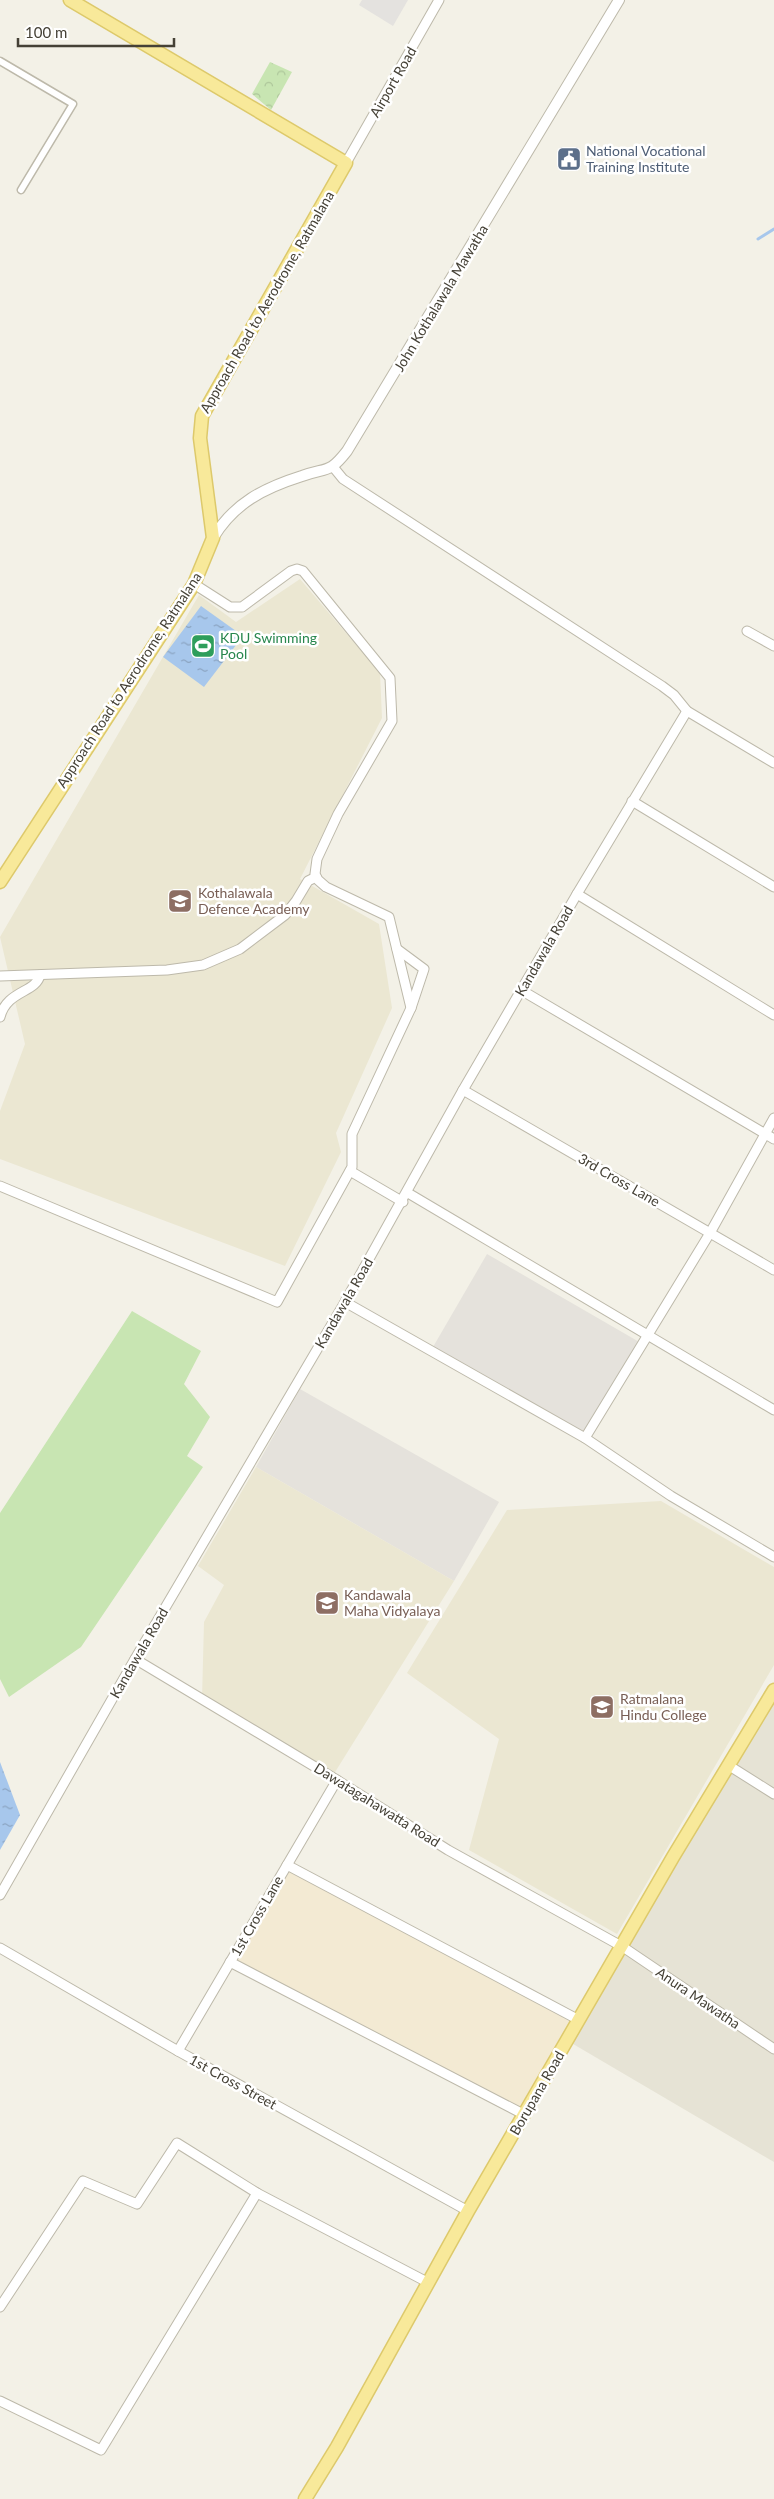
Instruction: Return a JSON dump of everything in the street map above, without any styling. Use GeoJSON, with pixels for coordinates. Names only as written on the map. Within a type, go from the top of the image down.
{"type":"FeatureCollection","features":[{"type":"Feature","properties":{"kind":"main road"},"geometry":{"type":"LineString","coordinates":[[70,0],[346,163]]}},
{"type":"Feature","properties":{"kind":"main road","name":"Approach Road to Aerodrome, Ratmalana"},"geometry":{"type":"LineString","coordinates":[[0,882],[194,584],[212,538],[200,438],[202,416],[346,163]]}},
{"type":"Feature","properties":{"kind":"main road","name":"Borupana Road"},"geometry":{"type":"LineString","coordinates":[[305,2499],[429,2284],[468,2211],[623,1947],[673,1857],[774,1690]]}},
{"type":"Feature","properties":{"kind":"street","name":"Airport Road"},"geometry":{"type":"LineString","coordinates":[[346,163],[440,0]]}},
{"type":"Feature","properties":{"kind":"street","name":"John Kothalawala Mawatha"},"geometry":{"type":"LineString","coordinates":[[334,468],[353,443],[619,0]]}},
{"type":"Feature","properties":{"kind":"street"},"geometry":{"type":"LineString","coordinates":[[0,61],[72,104],[21,190]]}},
{"type":"Feature","properties":{"kind":"street"},"geometry":{"type":"LineString","coordinates":[[212,538],[230,514],[254,496],[289,480],[334,468],[343,479],[662,686],[674,695],[687,711],[774,763]]}},
{"type":"Feature","properties":{"kind":"street"},"geometry":{"type":"LineString","coordinates":[[194,584],[230,607],[236,608],[242,607],[291,571],[297,569],[303,571],[390,678],[392,721],[324,843],[317,859],[316,877],[326,887],[389,917],[411,1008]]}},
{"type":"Feature","properties":{"kind":"street"},"geometry":{"type":"LineString","coordinates":[[747,631],[774,646]]}},
{"type":"Feature","properties":{"kind":"street","name":"Kandawala Road"},"geometry":{"type":"LineString","coordinates":[[0,1895],[135,1659],[403,1202],[463,1090],[521,990],[687,711]]}},
{"type":"Feature","properties":{"kind":"street"},"geometry":{"type":"LineString","coordinates":[[632,801],[774,887]]}},
{"type":"Feature","properties":{"kind":"street"},"geometry":{"type":"LineString","coordinates":[[0,976],[167,970],[203,965],[240,948],[284,915],[308,882],[316,877]]}},
{"type":"Feature","properties":{"kind":"street"},"geometry":{"type":"LineString","coordinates":[[577,894],[774,1014]]}},
{"type":"Feature","properties":{"kind":"street"},"geometry":{"type":"LineString","coordinates":[[0,1186],[277,1302],[350,1171],[353,1162],[352,1134],[411,1008],[424,969],[397,949]]}},
{"type":"Feature","properties":{"kind":"street"},"geometry":{"type":"LineString","coordinates":[[0,1017],[6,1002],[35,984],[40,975]]}},
{"type":"Feature","properties":{"kind":"street"},"geometry":{"type":"LineString","coordinates":[[521,990],[774,1139]]}},
{"type":"Feature","properties":{"kind":"street","name":"3rd Cross Lane"},"geometry":{"type":"LineString","coordinates":[[463,1090],[774,1270]]}},
{"type":"Feature","properties":{"kind":"street"},"geometry":{"type":"LineString","coordinates":[[585,1438],[646,1334],[710,1233],[774,1118]]}},
{"type":"Feature","properties":{"kind":"street"},"geometry":{"type":"LineString","coordinates":[[350,1171],[403,1202]]}},
{"type":"Feature","properties":{"kind":"street"},"geometry":{"type":"LineString","coordinates":[[408,1193],[774,1410]]}},
{"type":"Feature","properties":{"kind":"street"},"geometry":{"type":"LineString","coordinates":[[345,1302],[585,1438],[670,1496],[774,1556]]}},
{"type":"Feature","properties":{"kind":"street","name":"Dawatagahawatta Road"},"geometry":{"type":"LineString","coordinates":[[135,1659],[337,1780],[448,1850],[623,1947]]}},
{"type":"Feature","properties":{"kind":"street"},"geometry":{"type":"LineString","coordinates":[[728,1765],[774,1794]]}},
{"type":"Feature","properties":{"kind":"street","name":"1st Cross Lane"},"geometry":{"type":"LineString","coordinates":[[178,2051],[337,1780]]}},
{"type":"Feature","properties":{"kind":"street"},"geometry":{"type":"LineString","coordinates":[[287,1865],[579,2020]]}},
{"type":"Feature","properties":{"kind":"street","name":"Anura Mawatha"},"geometry":{"type":"LineString","coordinates":[[623,1947],[774,2049]]}},
{"type":"Feature","properties":{"kind":"street","name":"1st Cross Street"},"geometry":{"type":"LineString","coordinates":[[0,1948],[178,2051],[468,2211]]}},
{"type":"Feature","properties":{"kind":"street"},"geometry":{"type":"LineString","coordinates":[[230,1962],[525,2115]]}},
{"type":"Feature","properties":{"kind":"street"},"geometry":{"type":"LineString","coordinates":[[0,2307],[83,2180],[137,2204],[177,2143],[257,2192],[429,2284]]}},
{"type":"Feature","properties":{"kind":"street"},"geometry":{"type":"LineString","coordinates":[[0,2401],[101,2450],[257,2192]]}},
{"type":"Feature","properties":{"kind":"shaded area"},"geometry":{"type":"Polygon","coordinates":[[[362,0],[408,0],[393,26],[359,5],[362,0]]]}},
{"type":"Feature","properties":{"kind":"shaded area","name":"Kothalawala Defence Academy"},"geometry":{"type":"Polygon","coordinates":[[[300,579],[380,673],[382,718],[300,879],[379,924],[392,1008],[336,1133],[341,1152],[285,1266],[0,1159],[0,1111],[25,1044],[0,937],[199,595],[236,622],[300,579]]]}},
{"type":"Feature","properties":{"kind":"shaded area"},"geometry":{"type":"Polygon","coordinates":[[[487,1254],[641,1343],[587,1436],[433,1347],[487,1254]]]}},
{"type":"Feature","properties":{"kind":"shaded area"},"geometry":{"type":"Polygon","coordinates":[[[300,1389],[499,1502],[454,1581],[256,1467],[300,1389]]]}},
{"type":"Feature","properties":{"kind":"shaded area","name":"Kandawala Maha Vidyalaya"},"geometry":{"type":"Polygon","coordinates":[[[256,1467],[454,1581],[332,1777],[202,1699],[204,1622],[224,1585],[198,1566],[256,1467]]]}},
{"type":"Feature","properties":{"kind":"shaded area","name":"Ratmalana Hindu College"},"geometry":{"type":"Polygon","coordinates":[[[661,1501],[774,1567],[774,1665],[617,1934],[469,1850],[499,1739],[407,1673],[507,1510],[661,1501]]]}},
{"type":"Feature","properties":{"kind":"shaded area"},"geometry":{"type":"Polygon","coordinates":[[[774,1690],[774,2162],[568,2041],[774,1690]]]}},
{"type":"Feature","properties":{"kind":"shaded area"},"geometry":{"type":"Polygon","coordinates":[[[287,1865],[579,2020],[525,2115],[230,1962],[287,1865]]]}},
{"type":"Feature","properties":{"kind":"green space"},"geometry":{"type":"Polygon","coordinates":[[[270,62],[292,72],[271,110],[252,94],[270,62]]]}},
{"type":"Feature","properties":{"kind":"green space"},"geometry":{"type":"Polygon","coordinates":[[[132,1311],[201,1351],[184,1384],[210,1417],[187,1456],[203,1467],[81,1647],[9,1697],[0,1679],[0,1513],[132,1311]]]}},
{"type":"Feature","properties":{"kind":"water","name":"KDU Swimming Pool"},"geometry":{"type":"Polygon","coordinates":[[[201,606],[243,636],[204,687],[163,657],[201,606]]]}},
{"type":"Feature","properties":{"kind":"water"},"geometry":{"type":"Polygon","coordinates":[[[0,1762],[20,1815],[0,1850],[0,1762]]]}},
{"type":"Feature","properties":{"kind":"waterway"},"geometry":{"type":"LineString","coordinates":[[758,239],[774,229]]}},
{"type":"Feature","properties":{"kind":"place","name":"National Vocational Training Institute"},"geometry":{"type":"Point","coordinates":[569,159]}},
{"type":"Feature","properties":{"kind":"place","name":"KDU Swimming Pool"},"geometry":{"type":"Point","coordinates":[203,646]}},
{"type":"Feature","properties":{"kind":"place","name":"Kothalawala Defence Academy"},"geometry":{"type":"Point","coordinates":[180,901]}},
{"type":"Feature","properties":{"kind":"place","name":"Kandawala Maha Vidyalaya"},"geometry":{"type":"Point","coordinates":[327,1603]}},
{"type":"Feature","properties":{"kind":"place","name":"Ratmalana Hindu College"},"geometry":{"type":"Point","coordinates":[602,1707]}}]}
